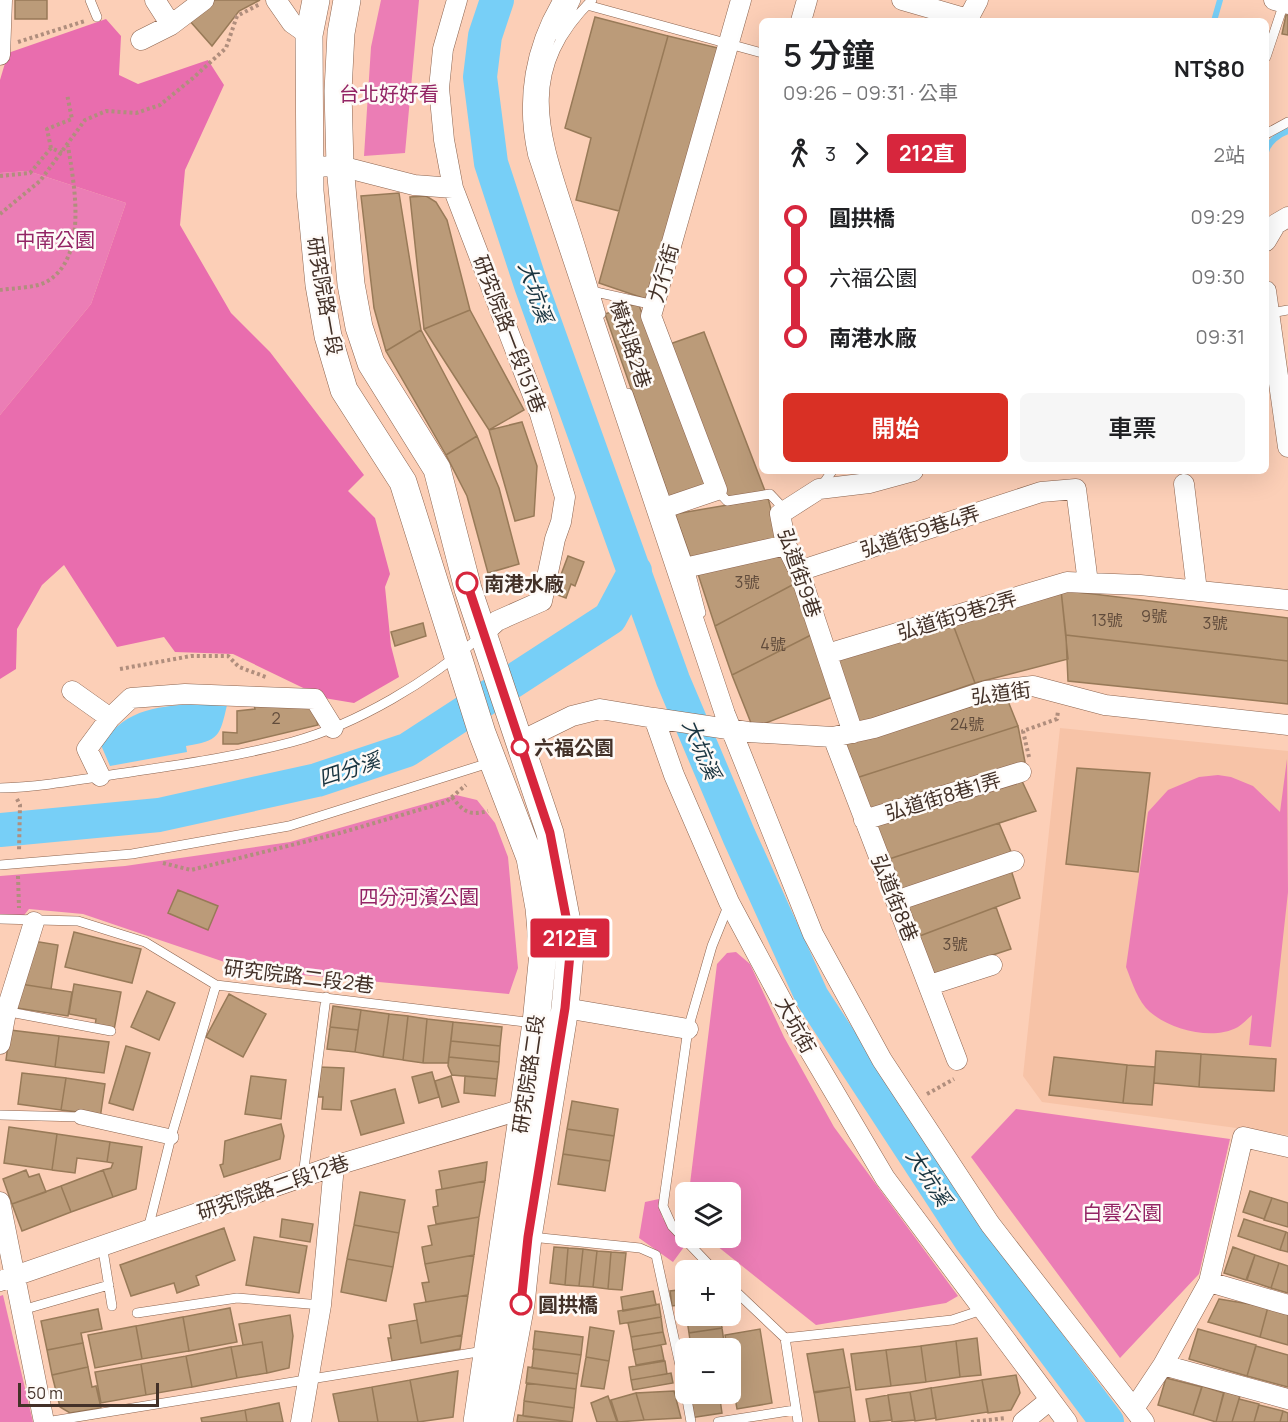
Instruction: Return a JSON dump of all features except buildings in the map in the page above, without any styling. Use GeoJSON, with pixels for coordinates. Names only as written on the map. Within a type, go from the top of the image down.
{"type":"FeatureCollection","features":[{"type":"Feature","properties":{"kind":"main road","name":"研究院路一段"},"geometry":{"type":"LineString","coordinates":[[316,0],[309,35],[309,167],[319,285],[328,336],[344,390],[403,482],[482,733]]}},
{"type":"Feature","properties":{"kind":"main road","name":"研究院路一段"},"geometry":{"type":"LineString","coordinates":[[347,0],[341,33],[338,91],[340,166],[351,284],[359,327],[371,363],[437,469],[486,646],[514,730]]}},
{"type":"Feature","properties":{"kind":"main road","name":"研究院路二段"},"geometry":{"type":"LineString","coordinates":[[477,1422],[536,1111],[565,1008],[571,943],[550,833],[514,730]]}},
{"type":"Feature","properties":{"kind":"main road","name":"研究院路二段"},"geometry":{"type":"LineString","coordinates":[[482,733],[530,858],[539,908],[543,953],[536,1023],[536,1111],[528,1237],[521,1304],[499,1422]]}},
{"type":"Feature","properties":{"kind":"street"},"geometry":{"type":"LineString","coordinates":[[1,51],[2,0]]}},
{"type":"Feature","properties":{"kind":"street"},"geometry":{"type":"LineString","coordinates":[[155,0],[171,25]]}},
{"type":"Feature","properties":{"kind":"street"},"geometry":{"type":"LineString","coordinates":[[141,40],[171,25],[204,0]]}},
{"type":"Feature","properties":{"kind":"street"},"geometry":{"type":"LineString","coordinates":[[276,0],[292,23],[309,35]]}},
{"type":"Feature","properties":{"kind":"street","name":"研究院路一段151巷"},"geometry":{"type":"LineString","coordinates":[[457,0],[442,49],[439,88],[444,140],[453,188],[540,414],[565,497],[542,601],[497,621],[486,646]]}},
{"type":"Feature","properties":{"kind":"street"},"geometry":{"type":"LineString","coordinates":[[564,0],[547,32],[534,76],[531,107],[534,136],[723,721],[813,934],[882,1060],[990,1224],[1139,1414],[1209,1282],[1243,1137],[1288,1147]]}},
{"type":"Feature","properties":{"kind":"street","name":"力行街"},"geometry":{"type":"LineString","coordinates":[[717,490],[651,316],[741,0]]}},
{"type":"Feature","properties":{"kind":"street"},"geometry":{"type":"LineString","coordinates":[[802,18],[807,0]]}},
{"type":"Feature","properties":{"kind":"street"},"geometry":{"type":"LineString","coordinates":[[902,0],[961,18]]}},
{"type":"Feature","properties":{"kind":"street"},"geometry":{"type":"LineString","coordinates":[[969,18],[978,0]]}},
{"type":"Feature","properties":{"kind":"street"},"geometry":{"type":"LineString","coordinates":[[309,167],[340,166],[414,185],[453,188]]}},
{"type":"Feature","properties":{"kind":"street"},"geometry":{"type":"LineString","coordinates":[[1269,237],[1282,221]]}},
{"type":"Feature","properties":{"kind":"street"},"geometry":{"type":"LineString","coordinates":[[1269,296],[1280,312],[1280,414],[1288,447]]}},
{"type":"Feature","properties":{"kind":"street","name":"弘道街9巷"},"geometry":{"type":"LineString","coordinates":[[853,733],[799,571],[786,545],[780,514],[819,489],[869,483],[902,474]]}},
{"type":"Feature","properties":{"kind":"street"},"geometry":{"type":"LineString","coordinates":[[1184,484],[1197,591]]}},
{"type":"Feature","properties":{"kind":"street","name":"弘道街9巷4弄"},"geometry":{"type":"LineString","coordinates":[[799,571],[1041,492],[1076,489],[1088,583]]}},
{"type":"Feature","properties":{"kind":"street"},"geometry":{"type":"LineString","coordinates":[[667,507],[717,490]]}},
{"type":"Feature","properties":{"kind":"street"},"geometry":{"type":"LineString","coordinates":[[688,567],[786,545]]}},
{"type":"Feature","properties":{"kind":"street","name":"弘道街9巷2弄"},"geometry":{"type":"LineString","coordinates":[[827,654],[1067,582],[1288,600]]}},
{"type":"Feature","properties":{"kind":"street","name":"弘道街"},"geometry":{"type":"LineString","coordinates":[[654,718],[723,721],[748,732],[833,737],[853,733],[986,691],[1033,686],[1105,705],[1288,725]]}},
{"type":"Feature","properties":{"kind":"street"},"geometry":{"type":"LineString","coordinates":[[72,691],[110,718]]}},
{"type":"Feature","properties":{"kind":"street"},"geometry":{"type":"LineString","coordinates":[[100,776],[87,749],[110,718],[131,698],[185,694],[315,699],[333,728]]}},
{"type":"Feature","properties":{"kind":"street"},"geometry":{"type":"LineString","coordinates":[[514,730],[600,709],[654,718]]}},
{"type":"Feature","properties":{"kind":"street","name":"大坑街"},"geometry":{"type":"LineString","coordinates":[[654,718],[674,775],[729,902],[797,1029],[885,1178],[1067,1422]]}},
{"type":"Feature","properties":{"kind":"street","name":"弘道街8巷"},"geometry":{"type":"LineString","coordinates":[[833,737],[957,1060]]}},
{"type":"Feature","properties":{"kind":"street","name":"弘道街8巷1弄"},"geometry":{"type":"LineString","coordinates":[[864,820],[1022,772]]}},
{"type":"Feature","properties":{"kind":"street"},"geometry":{"type":"LineString","coordinates":[[896,901],[1014,861]]}},
{"type":"Feature","properties":{"kind":"street"},"geometry":{"type":"LineString","coordinates":[[0,1044],[3,1011],[26,921]]}},
{"type":"Feature","properties":{"kind":"street"},"geometry":{"type":"LineString","coordinates":[[930,985],[992,965]]}},
{"type":"Feature","properties":{"kind":"street"},"geometry":{"type":"LineString","coordinates":[[565,1008],[688,1029]]}},
{"type":"Feature","properties":{"kind":"street","name":"研究院路二段12巷"},"geometry":{"type":"LineString","coordinates":[[8,1278],[334,1166],[536,1111]]}},
{"type":"Feature","properties":{"kind":"street"},"geometry":{"type":"LineString","coordinates":[[81,1118],[171,1137]]}},
{"type":"Feature","properties":{"kind":"street"},"geometry":{"type":"LineString","coordinates":[[301,1422],[321,1305],[334,1166]]}},
{"type":"Feature","properties":{"kind":"street"},"geometry":{"type":"LineString","coordinates":[[0,1202],[8,1278],[22,1310],[45,1422]]}},
{"type":"Feature","properties":{"kind":"street"},"geometry":{"type":"LineString","coordinates":[[1209,1282],[1288,1305]]}},
{"type":"Feature","properties":{"kind":"street"},"geometry":{"type":"LineString","coordinates":[[1163,1365],[1288,1399]]}},
{"type":"Feature","properties":{"kind":"street"},"geometry":{"type":"LineString","coordinates":[[1024,1421],[1050,1400]]}},
{"type":"Feature","properties":{"kind":"lane"},"geometry":{"type":"LineString","coordinates":[[90,0],[97,17]]}},
{"type":"Feature","properties":{"kind":"lane"},"geometry":{"type":"LineString","coordinates":[[555,47],[567,15],[576,0]]}},
{"type":"Feature","properties":{"kind":"lane"},"geometry":{"type":"LineString","coordinates":[[589,2],[759,53]]}},
{"type":"Feature","properties":{"kind":"lane","name":"橫科路2巷"},"geometry":{"type":"LineString","coordinates":[[589,2],[555,47],[547,76],[545,126],[552,155],[596,292],[688,567],[723,721]]}},
{"type":"Feature","properties":{"kind":"lane"},"geometry":{"type":"LineString","coordinates":[[1269,47],[1282,2]]}},
{"type":"Feature","properties":{"kind":"lane"},"geometry":{"type":"LineString","coordinates":[[1269,132],[1288,122]]}},
{"type":"Feature","properties":{"kind":"lane"},"geometry":{"type":"LineString","coordinates":[[596,292],[654,305]]}},
{"type":"Feature","properties":{"kind":"lane"},"geometry":{"type":"LineString","coordinates":[[819,489],[830,474]]}},
{"type":"Feature","properties":{"kind":"lane"},"geometry":{"type":"LineString","coordinates":[[717,490],[727,501],[770,494],[786,511]]}},
{"type":"Feature","properties":{"kind":"lane"},"geometry":{"type":"LineString","coordinates":[[0,788],[180,765],[292,742],[333,728],[459,665],[486,646]]}},
{"type":"Feature","properties":{"kind":"lane"},"geometry":{"type":"LineString","coordinates":[[0,865],[132,854],[289,826],[493,762]]}},
{"type":"Feature","properties":{"kind":"lane"},"geometry":{"type":"LineString","coordinates":[[704,1260],[672,1226],[663,1206],[688,1029],[712,946],[729,902]]}},
{"type":"Feature","properties":{"kind":"lane","name":"研究院路二段2巷"},"geometry":{"type":"LineString","coordinates":[[0,920],[78,921],[145,942],[216,986],[536,1023]]}},
{"type":"Feature","properties":{"kind":"lane"},"geometry":{"type":"LineString","coordinates":[[148,1230],[171,1137],[216,986]]}},
{"type":"Feature","properties":{"kind":"lane"},"geometry":{"type":"LineString","coordinates":[[303,1176],[326,997]]}},
{"type":"Feature","properties":{"kind":"lane"},"geometry":{"type":"LineString","coordinates":[[3,1011],[111,1031]]}},
{"type":"Feature","properties":{"kind":"lane"},"geometry":{"type":"LineString","coordinates":[[0,1115],[81,1118]]}},
{"type":"Feature","properties":{"kind":"lane"},"geometry":{"type":"LineString","coordinates":[[528,1237],[640,1248],[656,1255],[675,1342]]}},
{"type":"Feature","properties":{"kind":"lane"},"geometry":{"type":"LineString","coordinates":[[102,1244],[112,1306]]}},
{"type":"Feature","properties":{"kind":"lane"},"geometry":{"type":"LineString","coordinates":[[22,1310],[109,1285]]}},
{"type":"Feature","properties":{"kind":"lane"},"geometry":{"type":"LineString","coordinates":[[741,1296],[785,1338],[798,1422]]}},
{"type":"Feature","properties":{"kind":"lane"},"geometry":{"type":"LineString","coordinates":[[136,1313],[237,1298],[321,1305]]}},
{"type":"Feature","properties":{"kind":"lane"},"geometry":{"type":"LineString","coordinates":[[785,1338],[952,1320],[982,1310]]}},
{"type":"Feature","properties":{"kind":"lane"},"geometry":{"type":"LineString","coordinates":[[45,1422],[489,1350]]}},
{"type":"Feature","properties":{"kind":"lane"},"geometry":{"type":"LineString","coordinates":[[688,1404],[691,1422]]}},
{"type":"Feature","properties":{"kind":"lane"},"geometry":{"type":"LineString","coordinates":[[718,1422],[795,1410]]}},
{"type":"Feature","properties":{"kind":"path"},"geometry":{"type":"LineString","coordinates":[[0,214],[40,181],[63,153],[85,120],[106,111],[136,113],[160,105],[226,48],[237,16],[268,0]]}},
{"type":"Feature","properties":{"kind":"path"},"geometry":{"type":"LineString","coordinates":[[1,51],[97,17]]}},
{"type":"Feature","properties":{"kind":"path"},"geometry":{"type":"LineString","coordinates":[[51,148],[47,129],[72,119],[67,94]]}},
{"type":"Feature","properties":{"kind":"path"},"geometry":{"type":"LineString","coordinates":[[0,290],[46,282],[63,264],[72,243],[76,224],[75,194],[68,146]]}},
{"type":"Feature","properties":{"kind":"path"},"geometry":{"type":"LineString","coordinates":[[51,148],[63,153]]}},
{"type":"Feature","properties":{"kind":"path"},"geometry":{"type":"LineString","coordinates":[[0,176],[30,173],[51,148]]}},
{"type":"Feature","properties":{"kind":"path"},"geometry":{"type":"LineString","coordinates":[[120,669],[191,656],[228,656],[239,667],[270,678]]}},
{"type":"Feature","properties":{"kind":"path"},"geometry":{"type":"LineString","coordinates":[[1022,772],[1032,766],[1023,731],[1057,719],[1061,693]]}},
{"type":"Feature","properties":{"kind":"path"},"geometry":{"type":"LineString","coordinates":[[452,797],[467,813],[475,815],[497,806]]}},
{"type":"Feature","properties":{"kind":"path"},"geometry":{"type":"LineString","coordinates":[[19,849],[20,805]]}},
{"type":"Feature","properties":{"kind":"path"},"geometry":{"type":"LineString","coordinates":[[18,864],[26,921]]}},
{"type":"Feature","properties":{"kind":"path"},"geometry":{"type":"LineString","coordinates":[[910,1103],[962,1074],[957,1060]]}},
{"type":"Feature","properties":{"kind":"path"},"geometry":{"type":"LineString","coordinates":[[971,1422],[999,1418],[1024,1421]]}},
{"type":"Feature","properties":{"kind":"shaded area"},"geometry":{"type":"Polygon","coordinates":[[[106,19],[121,36],[119,75],[138,84],[208,60],[224,85],[185,170],[180,225],[231,313],[270,352],[364,475],[348,491],[375,518],[390,574],[385,587],[391,646],[399,677],[354,703],[324,698],[233,654],[175,652],[164,637],[117,647],[64,565],[42,585],[17,629],[16,669],[0,679],[0,415],[91,304],[126,203],[28,171],[0,173],[0,80],[8,53],[106,19]]]}},
{"type":"Feature","properties":{"kind":"shaded area"},"geometry":{"type":"Polygon","coordinates":[[[1060,728],[1288,751],[1288,1135],[1042,1102],[1023,1076],[1060,728]]]}},
{"type":"Feature","properties":{"kind":"green space","name":"台北好好看"},"geometry":{"type":"Polygon","coordinates":[[[381,0],[419,0],[405,153],[364,156],[371,47],[381,0]]]}},
{"type":"Feature","properties":{"kind":"green space","name":"中南公園"},"geometry":{"type":"Polygon","coordinates":[[[28,171],[126,203],[91,304],[0,415],[0,173],[28,171]]]}},
{"type":"Feature","properties":{"kind":"green space"},"geometry":{"type":"Polygon","coordinates":[[[1287,759],[1288,892],[1271,1047],[1249,1045],[1252,1015],[1238,1027],[1217,1033],[1193,1032],[1169,1024],[1150,1012],[1142,1003],[1126,967],[1148,812],[1168,790],[1199,777],[1218,775],[1231,777],[1253,786],[1280,812],[1287,759]]]}},
{"type":"Feature","properties":{"kind":"green space","name":"四分河濱公園"},"geometry":{"type":"Polygon","coordinates":[[[456,795],[477,800],[495,823],[508,857],[518,968],[509,994],[248,970],[83,914],[29,909],[21,919],[0,918],[0,876],[125,866],[290,842],[456,795]]]}},
{"type":"Feature","properties":{"kind":"green space"},"geometry":{"type":"Polygon","coordinates":[[[736,952],[750,964],[784,1037],[834,1127],[958,1296],[946,1303],[816,1325],[741,1265],[741,1260],[735,1260],[720,1248],[741,1248],[741,1182],[690,1182],[717,964],[727,953],[736,952]]]}},
{"type":"Feature","properties":{"kind":"green space","name":"白雲公園"},"geometry":{"type":"Polygon","coordinates":[[[1016,1109],[1230,1139],[1199,1274],[1120,1358],[971,1157],[1016,1109]]]}},
{"type":"Feature","properties":{"kind":"green space"},"geometry":{"type":"Polygon","coordinates":[[[659,1199],[662,1217],[675,1235],[675,1248],[683,1248],[673,1262],[639,1238],[645,1202],[659,1199]]]}},
{"type":"Feature","properties":{"kind":"green space"},"geometry":{"type":"Polygon","coordinates":[[[3,1295],[33,1422],[0,1422],[0,1296],[3,1295]]]}},
{"type":"Feature","properties":{"kind":"water"},"geometry":{"type":"Polygon","coordinates":[[[203,703],[227,705],[220,730],[212,739],[186,746],[187,752],[110,766],[101,745],[122,723],[146,711],[203,703]]]}},
{"type":"Feature","properties":{"kind":"waterway","name":"大坑溪"},"geometry":{"type":"LineString","coordinates":[[497,0],[485,36],[480,77],[491,163],[531,285],[673,680],[739,836],[812,997],[970,1239],[1107,1422]]}},
{"type":"Feature","properties":{"kind":"waterway"},"geometry":{"type":"LineString","coordinates":[[1215,18],[1220,0]]}},
{"type":"Feature","properties":{"kind":"waterway"},"geometry":{"type":"LineString","coordinates":[[1269,145],[1274,139],[1288,131]]}},
{"type":"Feature","properties":{"kind":"waterway","name":"四分溪"},"geometry":{"type":"LineString","coordinates":[[0,830],[159,815],[317,780],[407,750],[610,618],[635,571]]}},
{"type":"Feature","properties":{"kind":"bus line","name":"212直"},"geometry":{"type":"LineString","coordinates":[[467,583],[550,833],[571,943],[565,1008],[528,1237],[521,1304]]}},
{"type":"Feature","properties":{"kind":"place","name":"南港水廠"},"geometry":{"type":"Point","coordinates":[467,583]}},
{"type":"Feature","properties":{"kind":"place","name":"六福公園"},"geometry":{"type":"Point","coordinates":[520,747]}},
{"type":"Feature","properties":{"kind":"place","name":"圓拱橋"},"geometry":{"type":"Point","coordinates":[521,1304]}}]}
